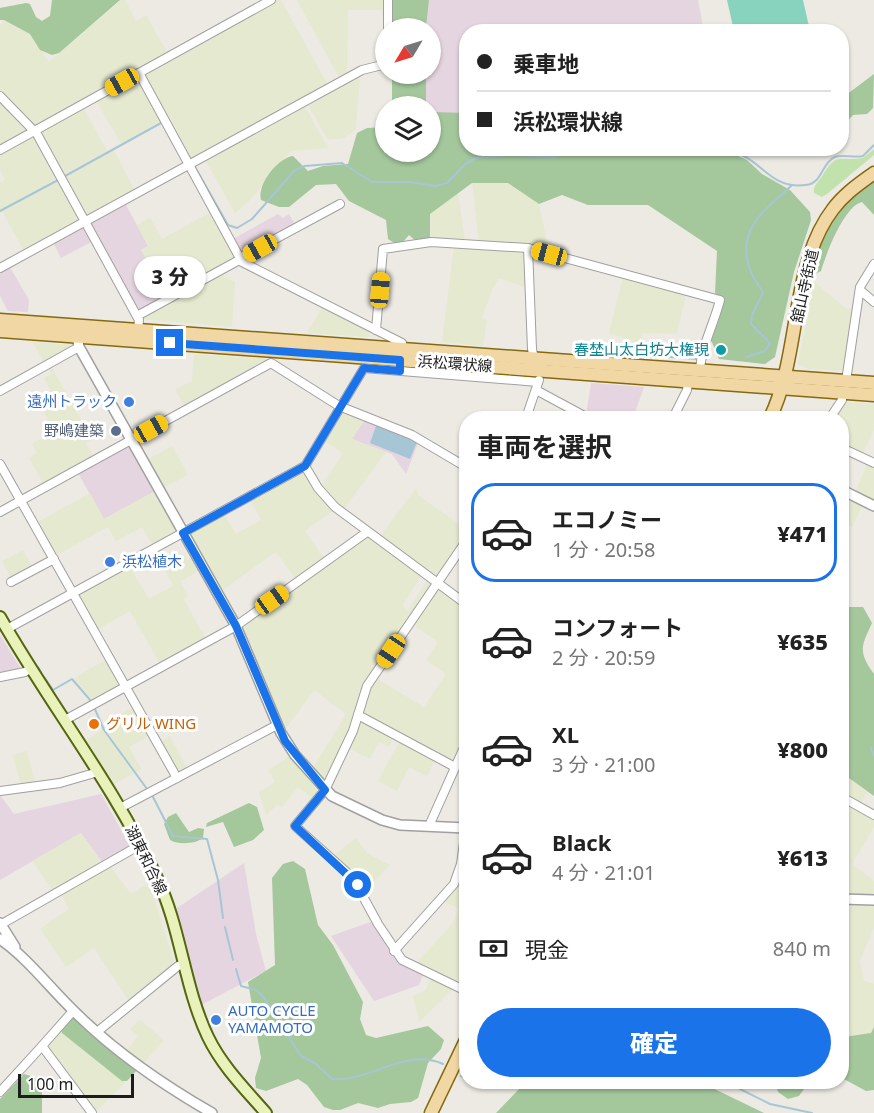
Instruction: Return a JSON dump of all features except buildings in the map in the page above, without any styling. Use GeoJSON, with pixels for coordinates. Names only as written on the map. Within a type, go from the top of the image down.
{"type":"FeatureCollection","features":[{"type":"Feature","properties":{"kind":"main road","name":"舘山寺街道"},"geometry":{"type":"LineString","coordinates":[[772,411],[782,383],[806,275],[819,231],[841,199],[874,173]]}},
{"type":"Feature","properties":{"kind":"main road","name":"浜松環状線"},"geometry":{"type":"LineString","coordinates":[[0,320],[138,330],[536,375],[700,371],[842,393],[874,395]]}},
{"type":"Feature","properties":{"kind":"main road","name":"浜松環状線"},"geometry":{"type":"LineString","coordinates":[[0,331],[78,342],[400,360]]}},
{"type":"Feature","properties":{"kind":"main road","name":"浜松環状線"},"geometry":{"type":"LineString","coordinates":[[641,372],[688,382],[874,382]]}},
{"type":"Feature","properties":{"kind":"main road","name":"湖東和合線"},"geometry":{"type":"LineString","coordinates":[[0,617],[98,772],[140,845],[166,899],[201,1021],[214,1049],[231,1073],[266,1113]]}},
{"type":"Feature","properties":{"kind":"main road"},"geometry":{"type":"LineString","coordinates":[[431,1113],[459,1055]]}},
{"type":"Feature","properties":{"kind":"street"},"geometry":{"type":"LineString","coordinates":[[0,150],[271,0]]}},
{"type":"Feature","properties":{"kind":"street"},"geometry":{"type":"LineString","coordinates":[[387,18],[388,0]]}},
{"type":"Feature","properties":{"kind":"street"},"geometry":{"type":"LineString","coordinates":[[0,268],[362,70],[375,67]]}},
{"type":"Feature","properties":{"kind":"street"},"geometry":{"type":"LineString","coordinates":[[7,629],[305,466],[339,406],[364,368],[400,360],[402,343],[241,259],[139,73]]}},
{"type":"Feature","properties":{"kind":"street"},"geometry":{"type":"LineString","coordinates":[[0,96],[34,131],[137,316],[138,330]]}},
{"type":"Feature","properties":{"kind":"street"},"geometry":{"type":"LineString","coordinates":[[137,316],[340,204]]}},
{"type":"Feature","properties":{"kind":"street"},"geometry":{"type":"LineString","coordinates":[[376,330],[383,249],[431,242],[528,248],[720,300],[713,327],[701,356],[700,371]]}},
{"type":"Feature","properties":{"kind":"street"},"geometry":{"type":"LineString","coordinates":[[528,248],[536,375],[528,411]]}},
{"type":"Feature","properties":{"kind":"street"},"geometry":{"type":"LineString","coordinates":[[846,381],[860,290],[874,264]]}},
{"type":"Feature","properties":{"kind":"street"},"geometry":{"type":"LineString","coordinates":[[860,290],[874,302]]}},
{"type":"Feature","properties":{"kind":"street"},"geometry":{"type":"LineString","coordinates":[[0,391],[78,342],[236,626],[277,725],[295,755],[325,790],[340,801],[388,822],[459,828]]}},
{"type":"Feature","properties":{"kind":"street"},"geometry":{"type":"LineString","coordinates":[[0,512],[271,363],[339,406],[412,435],[459,463]]}},
{"type":"Feature","properties":{"kind":"street"},"geometry":{"type":"LineString","coordinates":[[536,375],[580,411]]}},
{"type":"Feature","properties":{"kind":"street"},"geometry":{"type":"LineString","coordinates":[[676,411],[687,390],[688,382]]}},
{"type":"Feature","properties":{"kind":"street"},"geometry":{"type":"LineString","coordinates":[[835,411],[842,401],[842,393]]}},
{"type":"Feature","properties":{"kind":"street"},"geometry":{"type":"LineString","coordinates":[[849,451],[874,463]]}},
{"type":"Feature","properties":{"kind":"street"},"geometry":{"type":"LineString","coordinates":[[0,464],[177,778]]}},
{"type":"Feature","properties":{"kind":"street"},"geometry":{"type":"LineString","coordinates":[[305,466],[326,498],[459,599]]}},
{"type":"Feature","properties":{"kind":"street"},"geometry":{"type":"LineString","coordinates":[[849,494],[874,506]]}},
{"type":"Feature","properties":{"kind":"street"},"geometry":{"type":"LineString","coordinates":[[65,720],[236,626],[367,531]]}},
{"type":"Feature","properties":{"kind":"street"},"geometry":{"type":"LineString","coordinates":[[459,551],[368,686],[351,736],[325,790],[295,826],[358,885],[394,951],[412,967],[459,988]]}},
{"type":"Feature","properties":{"kind":"street"},"geometry":{"type":"LineString","coordinates":[[10,582],[54,559]]}},
{"type":"Feature","properties":{"kind":"street"},"geometry":{"type":"LineString","coordinates":[[0,677],[25,672],[31,668]]}},
{"type":"Feature","properties":{"kind":"street"},"geometry":{"type":"LineString","coordinates":[[358,715],[455,768]]}},
{"type":"Feature","properties":{"kind":"street"},"geometry":{"type":"LineString","coordinates":[[120,808],[277,725]]}},
{"type":"Feature","properties":{"kind":"street"},"geometry":{"type":"LineString","coordinates":[[429,826],[459,759]]}},
{"type":"Feature","properties":{"kind":"street"},"geometry":{"type":"LineString","coordinates":[[0,792],[60,783],[98,772]]}},
{"type":"Feature","properties":{"kind":"street"},"geometry":{"type":"LineString","coordinates":[[849,801],[874,815]]}},
{"type":"Feature","properties":{"kind":"street"},"geometry":{"type":"LineString","coordinates":[[21,957],[0,924],[140,845]]}},
{"type":"Feature","properties":{"kind":"street"},"geometry":{"type":"LineString","coordinates":[[394,951],[454,884],[459,870]]}},
{"type":"Feature","properties":{"kind":"street"},"geometry":{"type":"LineString","coordinates":[[849,899],[874,900]]}},
{"type":"Feature","properties":{"kind":"street"},"geometry":{"type":"LineString","coordinates":[[0,939],[97,1032],[162,1083],[212,1113]]}},
{"type":"Feature","properties":{"kind":"street"},"geometry":{"type":"LineString","coordinates":[[97,1032],[178,966],[184,964]]}},
{"type":"Feature","properties":{"kind":"street"},"geometry":{"type":"LineString","coordinates":[[0,1092],[73,1011]]}},
{"type":"Feature","properties":{"kind":"street"},"geometry":{"type":"LineString","coordinates":[[42,1046],[92,1113]]}},
{"type":"Feature","properties":{"kind":"shaded area"},"geometry":{"type":"Polygon","coordinates":[[[429,0],[698,0],[703,24],[459,24],[459,113],[441,113],[441,96],[426,96],[426,84],[441,84],[441,18],[427,18],[429,0]]]}},
{"type":"Feature","properties":{"kind":"shaded area"},"geometry":{"type":"Polygon","coordinates":[[[125,203],[148,246],[141,250],[167,297],[143,310],[135,307],[90,224],[125,203]]]}},
{"type":"Feature","properties":{"kind":"shaded area"},"geometry":{"type":"Polygon","coordinates":[[[278,214],[283,218],[289,214],[296,226],[242,256],[233,239],[278,214]]]}},
{"type":"Feature","properties":{"kind":"shaded area"},"geometry":{"type":"Polygon","coordinates":[[[83,226],[93,241],[61,258],[53,242],[83,226]]]}},
{"type":"Feature","properties":{"kind":"shaded area"},"geometry":{"type":"Polygon","coordinates":[[[7,267],[11,269],[29,300],[28,312],[8,311],[0,296],[0,271],[7,267]]]}},
{"type":"Feature","properties":{"kind":"shaded area"},"geometry":{"type":"Polygon","coordinates":[[[591,383],[644,387],[635,411],[587,411],[591,383]]]}},
{"type":"Feature","properties":{"kind":"shaded area"},"geometry":{"type":"Polygon","coordinates":[[[365,419],[419,441],[406,474],[392,454],[352,439],[365,419]]]}},
{"type":"Feature","properties":{"kind":"shaded area"},"geometry":{"type":"Polygon","coordinates":[[[128,445],[155,491],[104,519],[78,473],[128,445]]]}},
{"type":"Feature","properties":{"kind":"shaded area"},"geometry":{"type":"Polygon","coordinates":[[[0,635],[5,643],[21,669],[0,673],[0,635]]]}},
{"type":"Feature","properties":{"kind":"shaded area"},"geometry":{"type":"Polygon","coordinates":[[[101,794],[130,846],[102,862],[81,833],[0,880],[0,795],[14,814],[101,794]]]}},
{"type":"Feature","properties":{"kind":"shaded area"},"geometry":{"type":"Polygon","coordinates":[[[244,863],[256,934],[266,971],[201,1005],[174,910],[244,863]]]}},
{"type":"Feature","properties":{"kind":"shaded area"},"geometry":{"type":"Polygon","coordinates":[[[373,921],[396,958],[423,975],[419,985],[374,1001],[331,936],[373,921]]]}},
{"type":"Feature","properties":{"kind":"green space"},"geometry":{"type":"Polygon","coordinates":[[[52,0],[120,0],[59,53],[52,55],[40,50],[30,34],[0,20],[0,8],[26,3],[30,4],[36,17],[42,21],[50,16],[52,0]]]}},
{"type":"Feature","properties":{"kind":"green space"},"geometry":{"type":"Polygon","coordinates":[[[121,0],[125,0],[136,21],[146,15],[168,54],[33,126],[0,92],[0,26],[4,20],[30,34],[49,62],[121,0]]]}},
{"type":"Feature","properties":{"kind":"green space"},"geometry":{"type":"Polygon","coordinates":[[[277,0],[281,0],[328,85],[192,160],[170,117],[166,119],[144,73],[277,0]]]}},
{"type":"Feature","properties":{"kind":"green space"},"geometry":{"type":"Polygon","coordinates":[[[297,0],[385,0],[385,10],[348,10],[347,75],[340,79],[297,0]]]}},
{"type":"Feature","properties":{"kind":"green space"},"geometry":{"type":"Polygon","coordinates":[[[392,0],[429,0],[427,18],[392,18],[392,0]]]}},
{"type":"Feature","properties":{"kind":"green space"},"geometry":{"type":"Polygon","coordinates":[[[727,0],[803,0],[808,24],[732,24],[727,0]]]}},
{"type":"Feature","properties":{"kind":"green space"},"geometry":{"type":"Polygon","coordinates":[[[360,74],[356,129],[344,138],[328,140],[307,103],[360,74]]]}},
{"type":"Feature","properties":{"kind":"green space"},"geometry":{"type":"Polygon","coordinates":[[[874,74],[873,108],[867,114],[853,115],[849,119],[849,93],[874,74]]]}},
{"type":"Feature","properties":{"kind":"green space"},"geometry":{"type":"Polygon","coordinates":[[[136,78],[161,121],[121,144],[96,100],[136,78]]]}},
{"type":"Feature","properties":{"kind":"green space"},"geometry":{"type":"Polygon","coordinates":[[[392,84],[426,84],[426,96],[392,96],[392,84]]]}},
{"type":"Feature","properties":{"kind":"green space"},"geometry":{"type":"Polygon","coordinates":[[[0,100],[28,129],[0,146],[0,100]]]}},
{"type":"Feature","properties":{"kind":"green space"},"geometry":{"type":"Polygon","coordinates":[[[304,105],[328,148],[291,151],[251,199],[235,213],[205,159],[304,105]]]}},
{"type":"Feature","properties":{"kind":"green space"},"geometry":{"type":"Polygon","coordinates":[[[83,107],[107,151],[63,175],[40,133],[83,107]]]}},
{"type":"Feature","properties":{"kind":"green space"},"geometry":{"type":"Polygon","coordinates":[[[441,112],[459,113],[459,156],[738,156],[747,160],[762,174],[790,190],[810,212],[811,220],[794,272],[775,357],[765,364],[719,359],[711,340],[722,302],[715,293],[717,251],[648,205],[588,205],[562,195],[539,204],[508,183],[472,183],[430,214],[430,238],[416,241],[409,235],[403,242],[396,244],[388,239],[386,220],[349,201],[336,184],[316,185],[289,207],[279,207],[261,200],[265,180],[281,161],[293,156],[308,171],[323,166],[348,164],[357,133],[367,128],[375,128],[375,162],[441,162],[441,112]]]}},
{"type":"Feature","properties":{"kind":"green space"},"geometry":{"type":"Polygon","coordinates":[[[32,135],[58,178],[0,210],[0,183],[5,180],[0,170],[0,153],[32,135]]]}},
{"type":"Feature","properties":{"kind":"green space"},"geometry":{"type":"Polygon","coordinates":[[[874,149],[874,155],[827,194],[822,197],[814,193],[816,184],[835,160],[863,158],[874,149]]]}},
{"type":"Feature","properties":{"kind":"green space"},"geometry":{"type":"Polygon","coordinates":[[[114,150],[135,191],[86,216],[64,177],[114,150]]]}},
{"type":"Feature","properties":{"kind":"green space"},"geometry":{"type":"Polygon","coordinates":[[[59,180],[80,221],[24,251],[2,211],[59,180]]]}},
{"type":"Feature","properties":{"kind":"green space"},"geometry":{"type":"Polygon","coordinates":[[[874,180],[874,215],[862,202],[855,205],[842,221],[821,271],[815,274],[817,255],[832,222],[855,195],[874,180]]]}},
{"type":"Feature","properties":{"kind":"green space"},"geometry":{"type":"Polygon","coordinates":[[[472,183],[508,183],[539,204],[549,251],[479,242],[472,183]]]}},
{"type":"Feature","properties":{"kind":"green space"},"geometry":{"type":"Polygon","coordinates":[[[458,193],[465,241],[431,239],[430,214],[458,193]]]}},
{"type":"Feature","properties":{"kind":"green space"},"geometry":{"type":"Polygon","coordinates":[[[211,212],[235,259],[167,297],[141,250],[148,246],[137,225],[150,218],[162,239],[211,212]]]}},
{"type":"Feature","properties":{"kind":"green space"},"geometry":{"type":"Polygon","coordinates":[[[454,246],[525,253],[527,288],[499,278],[482,318],[487,320],[483,346],[442,342],[454,246]]]}},
{"type":"Feature","properties":{"kind":"green space"},"geometry":{"type":"Polygon","coordinates":[[[220,274],[235,282],[232,327],[141,319],[220,274]]]}},
{"type":"Feature","properties":{"kind":"green space"},"geometry":{"type":"Polygon","coordinates":[[[623,277],[686,294],[677,334],[642,333],[641,344],[609,333],[623,277]]]}},
{"type":"Feature","properties":{"kind":"green space"},"geometry":{"type":"Polygon","coordinates":[[[814,282],[848,310],[852,306],[854,308],[844,371],[808,369],[798,364],[814,282]]]}},
{"type":"Feature","properties":{"kind":"green space"},"geometry":{"type":"Polygon","coordinates":[[[323,306],[369,330],[368,337],[307,333],[323,306]]]}},
{"type":"Feature","properties":{"kind":"green space"},"geometry":{"type":"Polygon","coordinates":[[[33,342],[73,345],[73,347],[44,363],[33,342]]]}},
{"type":"Feature","properties":{"kind":"green space"},"geometry":{"type":"Polygon","coordinates":[[[194,354],[268,359],[268,361],[185,407],[175,390],[192,381],[194,354]]]}},
{"type":"Feature","properties":{"kind":"green space"},"geometry":{"type":"Polygon","coordinates":[[[51,366],[92,440],[86,443],[94,457],[44,485],[29,458],[37,453],[32,444],[54,431],[37,399],[51,391],[44,378],[51,374],[48,368],[51,366]]]}},
{"type":"Feature","properties":{"kind":"green space"},"geometry":{"type":"Polygon","coordinates":[[[844,402],[874,404],[874,430],[862,455],[849,448],[849,411],[838,411],[844,402]]]}},
{"type":"Feature","properties":{"kind":"green space"},"geometry":{"type":"Polygon","coordinates":[[[342,410],[365,419],[352,439],[386,452],[343,510],[321,487],[343,453],[323,440],[342,410]]]}},
{"type":"Feature","properties":{"kind":"green space"},"geometry":{"type":"Polygon","coordinates":[[[172,446],[188,475],[163,488],[147,460],[172,446]]]}},
{"type":"Feature","properties":{"kind":"green space"},"geometry":{"type":"Polygon","coordinates":[[[868,463],[874,466],[874,501],[855,492],[868,463]]]}},
{"type":"Feature","properties":{"kind":"green space"},"geometry":{"type":"Polygon","coordinates":[[[303,471],[334,510],[305,531],[325,560],[296,580],[276,552],[221,591],[190,533],[224,514],[236,534],[261,520],[250,500],[303,471]]]}},
{"type":"Feature","properties":{"kind":"green space"},"geometry":{"type":"Polygon","coordinates":[[[416,488],[419,496],[459,524],[459,546],[438,577],[380,537],[416,488]]]}},
{"type":"Feature","properties":{"kind":"green space"},"geometry":{"type":"Polygon","coordinates":[[[155,491],[178,531],[153,546],[142,527],[116,541],[108,527],[55,556],[36,523],[90,493],[104,519],[155,491]]]}},
{"type":"Feature","properties":{"kind":"green space"},"geometry":{"type":"Polygon","coordinates":[[[849,498],[863,505],[852,527],[849,525],[849,498]]]}},
{"type":"Feature","properties":{"kind":"green space"},"geometry":{"type":"Polygon","coordinates":[[[367,537],[422,575],[402,606],[408,610],[428,579],[433,585],[362,689],[351,730],[325,783],[312,770],[346,714],[314,690],[284,731],[241,628],[367,537]]]}},
{"type":"Feature","properties":{"kind":"green space"},"geometry":{"type":"Polygon","coordinates":[[[23,550],[33,568],[12,580],[2,561],[23,550]]]}},
{"type":"Feature","properties":{"kind":"green space"},"geometry":{"type":"Polygon","coordinates":[[[184,554],[187,560],[192,557],[200,570],[180,582],[188,596],[184,600],[206,639],[160,664],[130,611],[96,630],[77,594],[129,566],[149,599],[173,586],[163,566],[184,554]]]}},
{"type":"Feature","properties":{"kind":"green space"},"geometry":{"type":"Polygon","coordinates":[[[437,588],[459,602],[459,752],[454,763],[362,712],[368,692],[376,678],[424,707],[446,674],[426,660],[438,642],[413,625],[437,588]]]}},
{"type":"Feature","properties":{"kind":"green space"},"geometry":{"type":"Polygon","coordinates":[[[849,607],[863,607],[872,623],[864,643],[863,654],[874,674],[874,796],[849,778],[849,607]]]}},
{"type":"Feature","properties":{"kind":"green space"},"geometry":{"type":"Polygon","coordinates":[[[107,659],[120,686],[93,701],[74,678],[107,659]]]}},
{"type":"Feature","properties":{"kind":"green space"},"geometry":{"type":"Polygon","coordinates":[[[134,707],[150,735],[129,747],[141,769],[135,773],[103,724],[134,707]]]}},
{"type":"Feature","properties":{"kind":"green space"},"geometry":{"type":"Polygon","coordinates":[[[360,719],[395,736],[389,747],[379,742],[370,759],[349,748],[360,719]]]}},
{"type":"Feature","properties":{"kind":"green space"},"geometry":{"type":"Polygon","coordinates":[[[103,729],[133,774],[112,785],[84,742],[103,729]]]}},
{"type":"Feature","properties":{"kind":"green space"},"geometry":{"type":"Polygon","coordinates":[[[170,736],[187,769],[179,774],[159,742],[170,736]]]}},
{"type":"Feature","properties":{"kind":"green space"},"geometry":{"type":"Polygon","coordinates":[[[401,739],[436,759],[427,776],[409,767],[397,791],[378,781],[401,739]]]}},
{"type":"Feature","properties":{"kind":"green space"},"geometry":{"type":"Polygon","coordinates":[[[27,751],[35,783],[21,785],[13,755],[27,751]]]}},
{"type":"Feature","properties":{"kind":"green space"},"geometry":{"type":"Polygon","coordinates":[[[290,756],[319,793],[314,799],[298,787],[282,807],[278,804],[266,815],[259,792],[275,782],[268,770],[290,756]]]}},
{"type":"Feature","properties":{"kind":"green space"},"geometry":{"type":"Polygon","coordinates":[[[849,778],[867,792],[860,804],[849,798],[849,778]]]}},
{"type":"Feature","properties":{"kind":"green space"},"geometry":{"type":"Polygon","coordinates":[[[249,803],[257,807],[264,830],[253,840],[234,847],[223,822],[206,827],[207,823],[249,803]]]}},
{"type":"Feature","properties":{"kind":"green space"},"geometry":{"type":"Polygon","coordinates":[[[849,803],[874,817],[874,827],[852,864],[874,881],[874,896],[849,895],[849,803]]]}},
{"type":"Feature","properties":{"kind":"green space"},"geometry":{"type":"Polygon","coordinates":[[[176,813],[189,832],[198,828],[204,829],[203,838],[187,843],[170,840],[164,824],[168,817],[176,813]]]}},
{"type":"Feature","properties":{"kind":"green space"},"geometry":{"type":"Polygon","coordinates":[[[81,833],[102,862],[53,891],[32,861],[81,833]]]}},
{"type":"Feature","properties":{"kind":"green space"},"geometry":{"type":"Polygon","coordinates":[[[356,838],[367,853],[390,865],[365,891],[355,876],[333,856],[356,838]]]}},
{"type":"Feature","properties":{"kind":"green space"},"geometry":{"type":"Polygon","coordinates":[[[293,861],[305,869],[318,925],[333,945],[363,1002],[360,1019],[366,1035],[376,1038],[428,1026],[444,1040],[441,1049],[428,1063],[418,1098],[411,1102],[378,1108],[358,1103],[340,1110],[333,1110],[324,1107],[307,1085],[298,1079],[266,1091],[256,1088],[255,1078],[261,1058],[248,982],[275,965],[272,878],[283,864],[293,861]]]}},
{"type":"Feature","properties":{"kind":"green space"},"geometry":{"type":"Polygon","coordinates":[[[110,866],[131,894],[149,883],[175,964],[129,1001],[94,948],[66,967],[40,929],[69,909],[61,894],[110,866]]]}},
{"type":"Feature","properties":{"kind":"green space"},"geometry":{"type":"Polygon","coordinates":[[[459,869],[459,909],[442,900],[459,869]]]}},
{"type":"Feature","properties":{"kind":"green space"},"geometry":{"type":"Polygon","coordinates":[[[849,903],[874,904],[874,927],[860,961],[864,981],[874,984],[874,1030],[864,1036],[849,1037],[849,903]]]}},
{"type":"Feature","properties":{"kind":"green space"},"geometry":{"type":"Polygon","coordinates":[[[459,909],[459,985],[415,965],[451,925],[459,909]]]}},
{"type":"Feature","properties":{"kind":"green space"},"geometry":{"type":"Polygon","coordinates":[[[430,978],[454,988],[419,1022],[413,996],[426,990],[430,978]]]}},
{"type":"Feature","properties":{"kind":"green space"},"geometry":{"type":"Polygon","coordinates":[[[73,1017],[137,1070],[127,1081],[122,1081],[62,1033],[61,1029],[73,1017]]]}},
{"type":"Feature","properties":{"kind":"green space"},"geometry":{"type":"Polygon","coordinates":[[[140,1020],[164,1040],[144,1063],[127,1050],[138,1036],[130,1029],[140,1020]]]}},
{"type":"Feature","properties":{"kind":"green space"},"geometry":{"type":"Polygon","coordinates":[[[874,1027],[874,1090],[866,1091],[849,1082],[849,1036],[871,1033],[874,1027]]]}},
{"type":"Feature","properties":{"kind":"green space"},"geometry":{"type":"Polygon","coordinates":[[[59,1031],[125,1083],[95,1112],[47,1045],[59,1031]]]}},
{"type":"Feature","properties":{"kind":"green space"},"geometry":{"type":"Polygon","coordinates":[[[24,1074],[34,1077],[42,1089],[42,1113],[0,1113],[0,1099],[24,1074]]]}},
{"type":"Feature","properties":{"kind":"green space"},"geometry":{"type":"Polygon","coordinates":[[[519,1089],[714,1089],[764,1113],[496,1113],[519,1089]]]}},
{"type":"Feature","properties":{"kind":"green space"},"geometry":{"type":"Polygon","coordinates":[[[777,1089],[804,1089],[799,1096],[788,1099],[777,1089]]]}},
{"type":"Feature","properties":{"kind":"water"},"geometry":{"type":"Polygon","coordinates":[[[376,426],[417,442],[410,459],[370,443],[376,426]]]}},
{"type":"Feature","properties":{"kind":"waterway"},"geometry":{"type":"LineString","coordinates":[[168,119],[190,159]]}},
{"type":"Feature","properties":{"kind":"waterway"},"geometry":{"type":"LineString","coordinates":[[65,176],[161,123]]}},
{"type":"Feature","properties":{"kind":"waterway"},"geometry":{"type":"LineString","coordinates":[[841,156],[863,156],[874,145]]}},
{"type":"Feature","properties":{"kind":"waterway"},"geometry":{"type":"LineString","coordinates":[[195,167],[228,225],[237,228],[252,219],[295,170],[305,166],[342,163],[372,182],[409,182],[436,186],[447,183],[465,164],[476,158],[499,156]]}},
{"type":"Feature","properties":{"kind":"waterway"},"geometry":{"type":"LineString","coordinates":[[533,156],[557,156]]}},
{"type":"Feature","properties":{"kind":"waterway"},"geometry":{"type":"LineString","coordinates":[[744,156],[779,181],[795,185],[806,185],[816,181],[830,160],[841,156]]}},
{"type":"Feature","properties":{"kind":"waterway"},"geometry":{"type":"LineString","coordinates":[[0,211],[58,180]]}},
{"type":"Feature","properties":{"kind":"waterway"},"geometry":{"type":"LineString","coordinates":[[746,357],[765,351],[770,343],[751,324],[752,315],[763,293],[752,275],[747,257],[746,244],[749,232],[763,213],[792,185]]}},
{"type":"Feature","properties":{"kind":"waterway"},"geometry":{"type":"LineString","coordinates":[[620,353],[696,359]]}},
{"type":"Feature","properties":{"kind":"waterway"},"geometry":{"type":"LineString","coordinates":[[419,435],[459,458]]}},
{"type":"Feature","properties":{"kind":"waterway"},"geometry":{"type":"LineString","coordinates":[[38,667],[41,672]]}},
{"type":"Feature","properties":{"kind":"waterway"},"geometry":{"type":"LineString","coordinates":[[45,678],[53,690],[72,679],[91,701]]}},
{"type":"Feature","properties":{"kind":"waterway"},"geometry":{"type":"LineString","coordinates":[[94,707],[104,730],[147,789]]}},
{"type":"Feature","properties":{"kind":"waterway"},"geometry":{"type":"LineString","coordinates":[[871,748],[874,756]]}},
{"type":"Feature","properties":{"kind":"waterway"},"geometry":{"type":"LineString","coordinates":[[152,795],[173,836],[207,839],[218,880],[223,918]]}},
{"type":"Feature","properties":{"kind":"waterway"},"geometry":{"type":"LineString","coordinates":[[225,927],[233,960]]}},
{"type":"Feature","properties":{"kind":"waterway"},"geometry":{"type":"LineString","coordinates":[[236,969],[241,986],[256,990],[262,995],[301,1056],[316,1064],[332,1079],[360,1076],[401,1062],[415,1060],[429,1060],[443,1064]]}},
{"type":"Feature","properties":{"kind":"waterway"},"geometry":{"type":"LineString","coordinates":[[740,1089],[770,1104],[812,1113]]}},
{"type":"Feature","properties":{"kind":"place","name":"春埜山太白坊大権現"},"geometry":{"type":"Point","coordinates":[721,350]}},
{"type":"Feature","properties":{"kind":"place","name":"遠州トラック"},"geometry":{"type":"Point","coordinates":[129,402]}},
{"type":"Feature","properties":{"kind":"place","name":"野嶋建築"},"geometry":{"type":"Point","coordinates":[116,431]}},
{"type":"Feature","properties":{"kind":"place","name":"浜松植木"},"geometry":{"type":"Point","coordinates":[110,562]}},
{"type":"Feature","properties":{"kind":"place","name":"グリル WING"},"geometry":{"type":"Point","coordinates":[94,724]}},
{"type":"Feature","properties":{"kind":"place","name":"AUTO CYCLE YAMAMOTO"},"geometry":{"type":"Point","coordinates":[216,1020]}},
{"type":"Feature","properties":{"kind":"route"},"geometry":{"type":"LineString","coordinates":[[170,343],[400,360],[400,371],[364,368],[341,402],[305,466],[183,533],[236,626],[285,741],[325,790],[295,826],[347,872],[358,885]]}}]}
